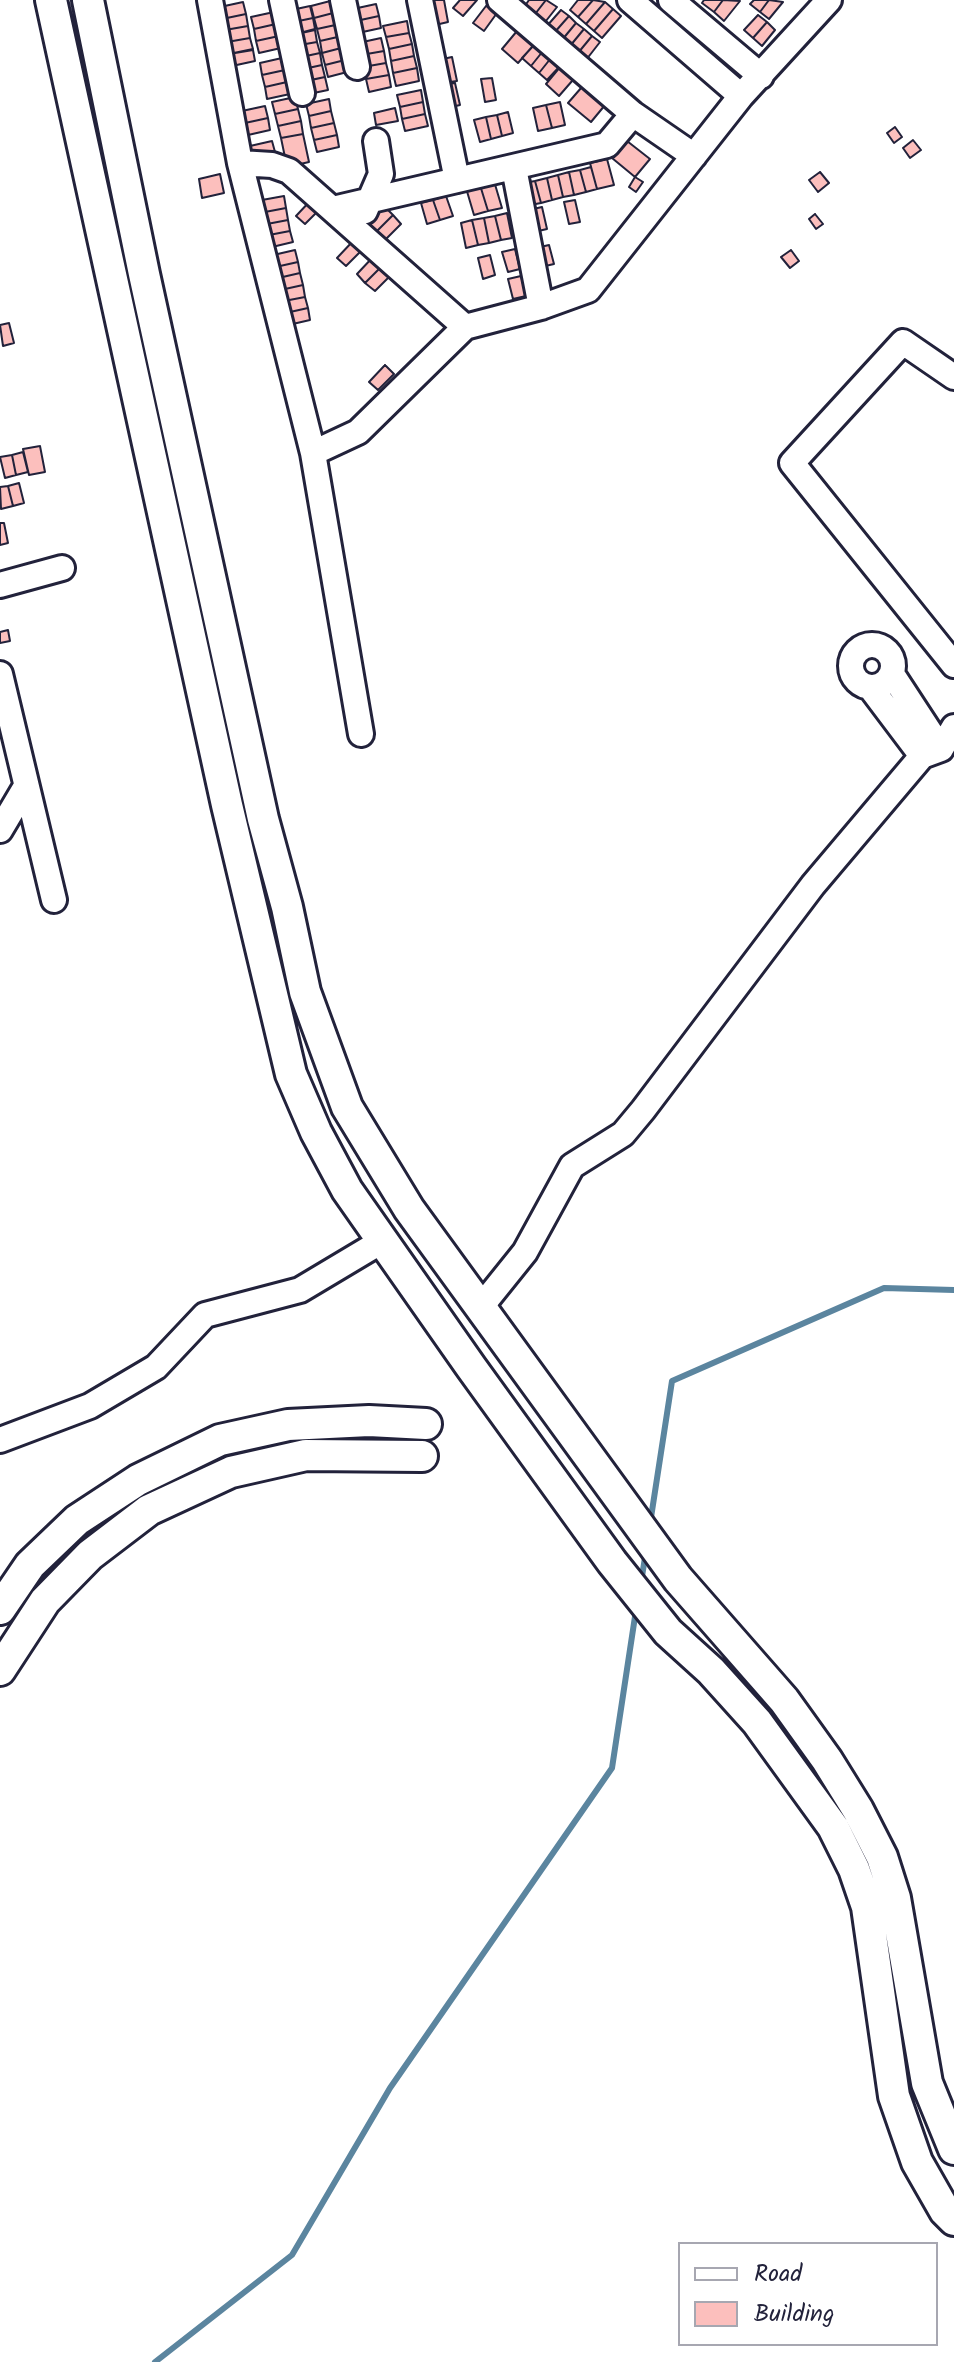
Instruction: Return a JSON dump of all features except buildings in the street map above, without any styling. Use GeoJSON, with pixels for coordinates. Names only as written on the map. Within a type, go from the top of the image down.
{"type":"FeatureCollection","features":[{"type":"Feature","properties":{"kind":"street"},"geometry":{"type":"LineString","coordinates":[[51,0],[234,833],[291,1074],[316,1132],[347,1190],[612,1562],[668,1632],[711,1671],[757,1722],[833,1827],[854,1869],[867,1907],[894,2096],[917,2162],[945,2211],[954,2220]]}},
{"type":"Feature","properties":{"kind":"street"},"geometry":{"type":"LineString","coordinates":[[88,0],[144,274],[263,819],[287,907],[305,992],[347,1107],[409,1209],[480,1308],[678,1579],[784,1700],[858,1810],[882,1857],[895,1898],[927,2083],[954,2149]]}},
{"type":"Feature","properties":{"kind":"street"},"geometry":{"type":"LineString","coordinates":[[210,0],[240,163],[313,453],[361,734]]}},
{"type":"Feature","properties":{"kind":"street"},"geometry":{"type":"LineString","coordinates":[[282,0],[302,93]]}},
{"type":"Feature","properties":{"kind":"street"},"geometry":{"type":"LineString","coordinates":[[343,0],[357,67]]}},
{"type":"Feature","properties":{"kind":"street"},"geometry":{"type":"LineString","coordinates":[[420,0],[457,180]]}},
{"type":"Feature","properties":{"kind":"street"},"geometry":{"type":"LineString","coordinates":[[500,0],[633,114],[694,156]]}},
{"type":"Feature","properties":{"kind":"street"},"geometry":{"type":"LineString","coordinates":[[630,0],[741,96]]}},
{"type":"Feature","properties":{"kind":"street"},"geometry":{"type":"LineString","coordinates":[[671,0],[761,76]]}},
{"type":"Feature","properties":{"kind":"street"},"geometry":{"type":"LineString","coordinates":[[313,453],[358,432],[465,327],[541,307],[588,290],[741,96],[829,0]]}},
{"type":"Feature","properties":{"kind":"street"},"geometry":{"type":"LineString","coordinates":[[333,209],[607,145],[633,114]]}},
{"type":"Feature","properties":{"kind":"street"},"geometry":{"type":"LineString","coordinates":[[362,234],[364,214],[381,174],[376,141]]}},
{"type":"Feature","properties":{"kind":"street"},"geometry":{"type":"LineString","coordinates":[[240,163],[281,166],[465,327]]}},
{"type":"Feature","properties":{"kind":"street"},"geometry":{"type":"LineString","coordinates":[[514,168],[541,307]]}},
{"type":"Feature","properties":{"kind":"street"},"geometry":{"type":"LineString","coordinates":[[111,279],[144,274]]}},
{"type":"Feature","properties":{"kind":"street"},"geometry":{"type":"LineString","coordinates":[[954,377],[903,342],[792,463],[954,665]]}},
{"type":"Feature","properties":{"kind":"street"},"geometry":{"type":"LineString","coordinates":[[0,585],[62,568]]}},
{"type":"Feature","properties":{"kind":"street"},"geometry":{"type":"LineString","coordinates":[[870,687],[883,684],[890,664],[924,628]]}},
{"type":"Feature","properties":{"kind":"street"},"geometry":{"type":"LineString","coordinates":[[871,645],[884,649],[932,753],[870,687],[857,681],[851,662],[858,650],[871,645]]}},
{"type":"Feature","properties":{"kind":"street"},"geometry":{"type":"LineString","coordinates":[[0,674],[54,900]]}},
{"type":"Feature","properties":{"kind":"street"},"geometry":{"type":"LineString","coordinates":[[480,1308],[525,1252],[572,1166],[623,1134],[813,885],[954,727]]}},
{"type":"Feature","properties":{"kind":"street"},"geometry":{"type":"LineString","coordinates":[[0,830],[25,788]]}},
{"type":"Feature","properties":{"kind":"street"},"geometry":{"type":"LineString","coordinates":[[0,1440],[90,1406],[156,1367],[205,1315],[300,1290],[382,1241]]}},
{"type":"Feature","properties":{"kind":"street"},"geometry":{"type":"LineString","coordinates":[[0,1609],[30,1565],[77,1520],[138,1480],[220,1440],[288,1425],[369,1421],[426,1424]]}},
{"type":"Feature","properties":{"kind":"street"},"geometry":{"type":"LineString","coordinates":[[0,1670],[45,1601],[90,1555],[149,1510],[231,1472],[306,1455],[422,1456]]}},
{"type":"Feature","properties":{"kind":"street"},"geometry":{"type":"LineString","coordinates":[[883,2022],[915,2017]]}},
{"type":"Feature","properties":{"kind":"waterway"},"geometry":{"type":"LineString","coordinates":[[650,1524],[672,1381],[884,1288],[954,1290]]}},
{"type":"Feature","properties":{"kind":"waterway"},"geometry":{"type":"LineString","coordinates":[[641,1583],[646,1551]]}},
{"type":"Feature","properties":{"kind":"waterway"},"geometry":{"type":"LineString","coordinates":[[155,2362],[292,2255],[390,2088],[612,1768],[636,1610]]}}]}
